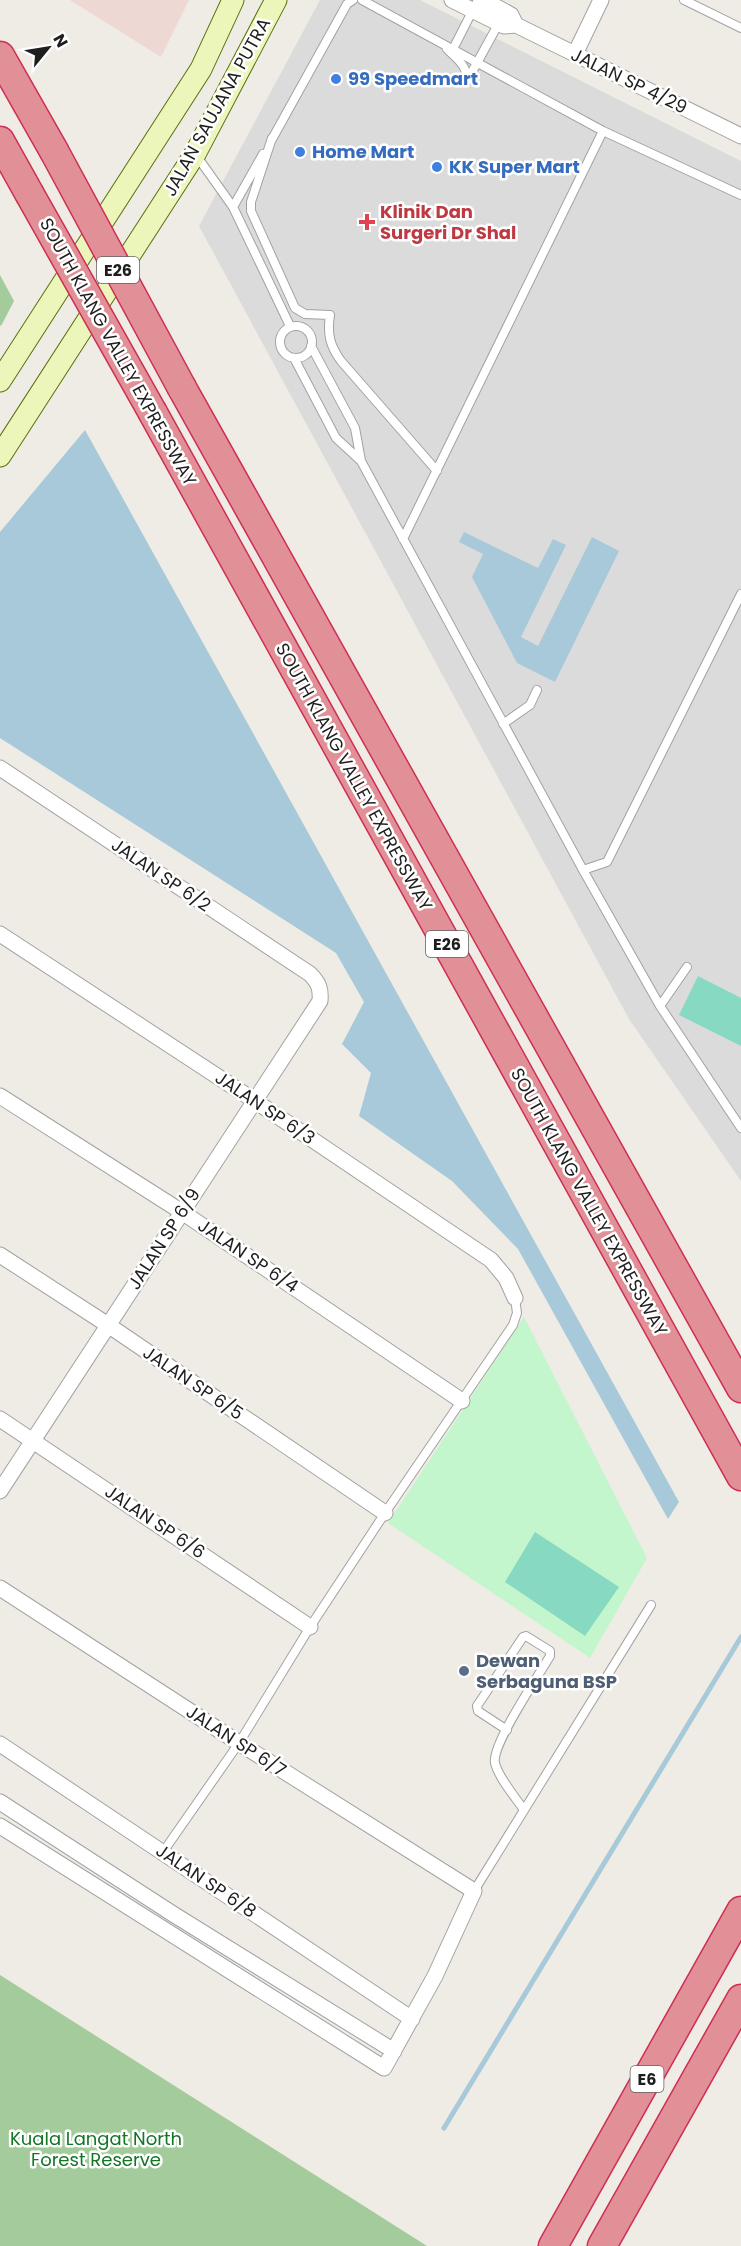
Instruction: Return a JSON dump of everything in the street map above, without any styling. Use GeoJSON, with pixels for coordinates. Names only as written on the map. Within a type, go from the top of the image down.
{"type":"FeatureCollection","features":[{"type":"Feature","properties":{"kind":"highway","name":"E26"},"geometry":{"type":"LineString","coordinates":[[0,56],[182,388],[741,1388]]}},
{"type":"Feature","properties":{"kind":"highway","name":"SOUTH KLANG VALLEY EXPRESSWAY"},"geometry":{"type":"LineString","coordinates":[[0,141],[741,1476]]}},
{"type":"Feature","properties":{"kind":"highway","name":"E6"},"geometry":{"type":"LineString","coordinates":[[553,2246],[741,1911]]}},
{"type":"Feature","properties":{"kind":"highway","name":"E6"},"geometry":{"type":"LineString","coordinates":[[602,2246],[741,1999]]}},
{"type":"Feature","properties":{"kind":"main road","name":"JALAN SAUJANA PUTRA"},"geometry":{"type":"LineString","coordinates":[[2,372],[201,69],[233,0]]}},
{"type":"Feature","properties":{"kind":"main road","name":"JALAN SAUJANA PUTRA"},"geometry":{"type":"LineString","coordinates":[[0,456],[195,154],[276,0]]}},
{"type":"Feature","properties":{"kind":"street"},"geometry":{"type":"LineString","coordinates":[[452,0],[478,4],[501,18]]}},
{"type":"Feature","properties":{"kind":"street"},"geometry":{"type":"LineString","coordinates":[[575,54],[601,0]]}},
{"type":"Feature","properties":{"kind":"street","name":"JALAN SP 4/29"},"geometry":{"type":"LineString","coordinates":[[501,18],[504,26],[516,25],[741,136]]}},
{"type":"Feature","properties":{"kind":"street","name":"JALAN SP 6/2"},"geometry":{"type":"LineString","coordinates":[[0,768],[310,974],[320,986]]}},
{"type":"Feature","properties":{"kind":"street","name":"JALAN SP 6/3"},"geometry":{"type":"LineString","coordinates":[[0,934],[255,1101],[491,1260],[506,1278],[515,1298]]}},
{"type":"Feature","properties":{"kind":"street","name":"JALAN SP 6/9"},"geometry":{"type":"LineString","coordinates":[[0,1491],[320,1001],[320,986]]}},
{"type":"Feature","properties":{"kind":"street","name":"JALAN SP 6/4"},"geometry":{"type":"LineString","coordinates":[[0,1096],[182,1212],[462,1401]]}},
{"type":"Feature","properties":{"kind":"street","name":"JALAN SP 6/5"},"geometry":{"type":"LineString","coordinates":[[0,1256],[108,1325],[385,1514]]}},
{"type":"Feature","properties":{"kind":"street","name":"JALAN SP 6/6"},"geometry":{"type":"LineString","coordinates":[[0,1419],[310,1627]]}},
{"type":"Feature","properties":{"kind":"street","name":"JALAN SP 6/7"},"geometry":{"type":"LineString","coordinates":[[0,1588],[239,1743],[474,1891]]}},
{"type":"Feature","properties":{"kind":"street","name":"JALAN SP 6/8"},"geometry":{"type":"LineString","coordinates":[[0,1744],[412,2019]]}},
{"type":"Feature","properties":{"kind":"street"},"geometry":{"type":"LineString","coordinates":[[0,1803],[394,2051]]}},
{"type":"Feature","properties":{"kind":"street"},"geometry":{"type":"LineString","coordinates":[[0,1826],[384,2068],[435,1976],[474,1891]]}},
{"type":"Feature","properties":{"kind":"lane"},"geometry":{"type":"LineString","coordinates":[[233,207],[347,4],[354,0]]}},
{"type":"Feature","properties":{"kind":"lane"},"geometry":{"type":"LineString","coordinates":[[362,0],[603,131],[741,195]]}},
{"type":"Feature","properties":{"kind":"lane"},"geometry":{"type":"LineString","coordinates":[[684,0],[741,28]]}},
{"type":"Feature","properties":{"kind":"lane"},"geometry":{"type":"LineString","coordinates":[[453,49],[478,4]]}},
{"type":"Feature","properties":{"kind":"lane"},"geometry":{"type":"LineString","coordinates":[[440,42],[464,65],[467,71],[466,81],[501,18]]}},
{"type":"Feature","properties":{"kind":"lane"},"geometry":{"type":"LineString","coordinates":[[403,539],[603,131]]}},
{"type":"Feature","properties":{"kind":"lane"},"geometry":{"type":"LineString","coordinates":[[272,138],[251,202],[251,211],[295,308],[305,314],[330,315],[328,329],[331,346],[341,361],[436,471]]}},
{"type":"Feature","properties":{"kind":"lane"},"geometry":{"type":"LineString","coordinates":[[195,154],[233,207],[290,326]]}},
{"type":"Feature","properties":{"kind":"lane"},"geometry":{"type":"LineString","coordinates":[[311,346],[305,355],[294,358],[284,354],[279,344],[282,333],[290,326],[300,326],[311,337],[311,346],[355,428],[361,461],[503,724],[660,1006],[741,1128]]}},
{"type":"Feature","properties":{"kind":"lane"},"geometry":{"type":"LineString","coordinates":[[294,358],[336,438],[361,461]]}},
{"type":"Feature","properties":{"kind":"lane"},"geometry":{"type":"LineString","coordinates":[[583,870],[607,862],[741,594]]}},
{"type":"Feature","properties":{"kind":"lane"},"geometry":{"type":"LineString","coordinates":[[503,724],[530,705],[537,690]]}},
{"type":"Feature","properties":{"kind":"lane"},"geometry":{"type":"LineString","coordinates":[[660,1006],[687,967]]}},
{"type":"Feature","properties":{"kind":"lane"},"geometry":{"type":"LineString","coordinates":[[164,1852],[239,1743],[310,1627],[513,1325],[517,1313],[515,1298]]}},
{"type":"Feature","properties":{"kind":"lane"},"geometry":{"type":"LineString","coordinates":[[474,1891],[651,1605]]}},
{"type":"Feature","properties":{"kind":"lane"},"geometry":{"type":"LineString","coordinates":[[507,1730],[477,1711],[477,1707],[525,1636],[550,1651],[550,1656],[507,1730],[497,1747],[495,1763],[524,1810]]}},
{"type":"Feature","properties":{"kind":"shaded area"},"geometry":{"type":"Polygon","coordinates":[[[70,0],[189,0],[161,57],[70,0]]]}},
{"type":"Feature","properties":{"kind":"shaded area"},"geometry":{"type":"Polygon","coordinates":[[[320,0],[420,0],[741,161],[741,1181],[629,1019],[199,226],[320,0]]]}},
{"type":"Feature","properties":{"kind":"green space"},"geometry":{"type":"Polygon","coordinates":[[[0,275],[14,301],[1,326],[0,325],[0,275]]]}},
{"type":"Feature","properties":{"kind":"green space"},"geometry":{"type":"Polygon","coordinates":[[[698,976],[741,998],[741,1046],[679,1015],[698,976]]]}},
{"type":"Feature","properties":{"kind":"green space"},"geometry":{"type":"Polygon","coordinates":[[[524,1317],[647,1558],[590,1658],[388,1523],[524,1317]]]}},
{"type":"Feature","properties":{"kind":"green space"},"geometry":{"type":"Polygon","coordinates":[[[535,1532],[619,1587],[585,1636],[505,1582],[535,1532]]]}},
{"type":"Feature","properties":{"kind":"green space","name":"Kuala Langat North Forest Reserve"},"geometry":{"type":"Polygon","coordinates":[[[0,1975],[427,2246],[0,2246],[0,1975]]]}},
{"type":"Feature","properties":{"kind":"water"},"geometry":{"type":"Polygon","coordinates":[[[85,430],[679,1502],[668,1519],[518,1249],[452,1181],[359,1116],[371,1073],[342,1044],[364,1002],[336,953],[0,738],[0,532],[85,430]]]}},
{"type":"Feature","properties":{"kind":"water"},"geometry":{"type":"Polygon","coordinates":[[[464,532],[538,568],[553,539],[566,545],[521,637],[538,646],[592,537],[619,551],[555,682],[517,663],[472,577],[483,554],[459,542],[464,532]]]}},
{"type":"Feature","properties":{"kind":"waterway"},"geometry":{"type":"LineString","coordinates":[[444,2128],[741,1637]]}},
{"type":"Feature","properties":{"kind":"place","name":"99 Speedmart"},"geometry":{"type":"Point","coordinates":[336,79]}},
{"type":"Feature","properties":{"kind":"place","name":"Home Mart"},"geometry":{"type":"Point","coordinates":[300,152]}},
{"type":"Feature","properties":{"kind":"place","name":"KK Super Mart"},"geometry":{"type":"Point","coordinates":[437,167]}},
{"type":"Feature","properties":{"kind":"place","name":"Klinik Dan Surgeri Dr Shal"},"geometry":{"type":"Point","coordinates":[367,222]}},
{"type":"Feature","properties":{"kind":"place","name":"Dewan Serbaguna BSP"},"geometry":{"type":"Point","coordinates":[464,1671]}}]}
